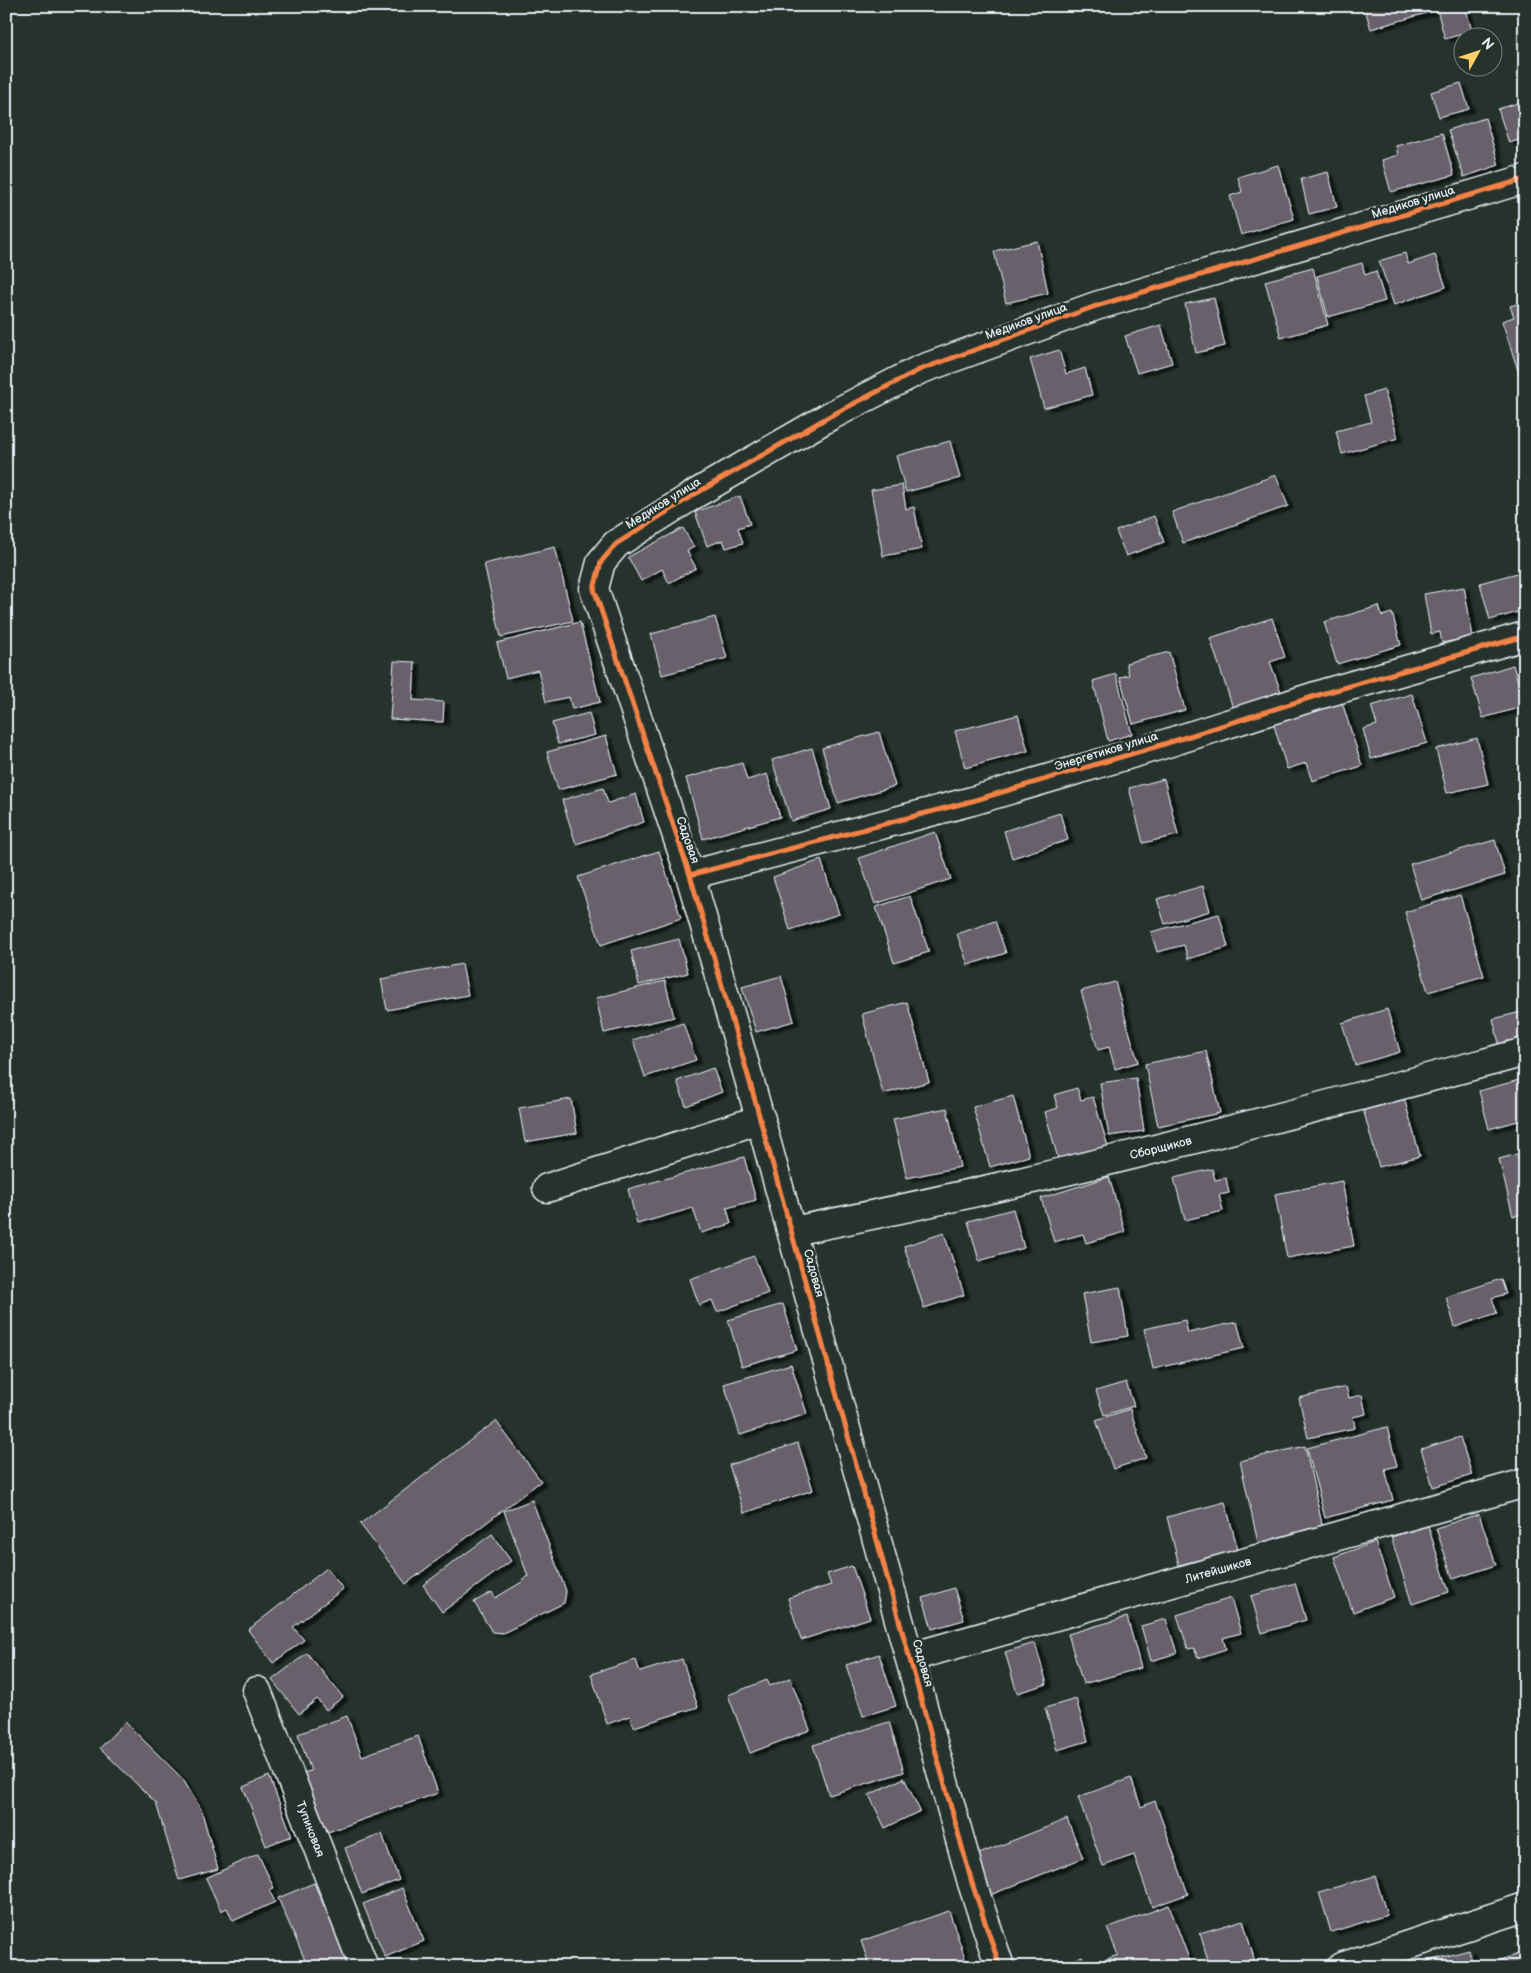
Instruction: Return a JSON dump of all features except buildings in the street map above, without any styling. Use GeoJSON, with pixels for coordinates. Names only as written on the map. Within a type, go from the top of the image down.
{"type":"FeatureCollection","features":[{"type":"Feature","properties":{"kind":"street","name":"Медиков улица"},"geometry":{"type":"LineString","coordinates":[[594,589],[601,562],[616,544],[695,494],[762,455],[830,416],[919,370],[1096,306],[1525,179]]}},
{"type":"Feature","properties":{"kind":"street","name":"Садовая"},"geometry":{"type":"LineString","coordinates":[[594,589],[690,875],[761,1119],[972,1883],[1000,1967]]}},
{"type":"Feature","properties":{"kind":"street","name":"Энергетиков улица"},"geometry":{"type":"LineString","coordinates":[[690,875],[972,801],[1158,746],[1325,693],[1525,636]]}},
{"type":"Feature","properties":{"kind":"street","name":"Сборщиков"},"geometry":{"type":"LineString","coordinates":[[792,1231],[893,1212],[1115,1161],[1525,1052]]}},
{"type":"Feature","properties":{"kind":"street"},"geometry":{"type":"LineString","coordinates":[[547,1188],[761,1119]]}},
{"type":"Feature","properties":{"kind":"street","name":"Литейшиков"},"geometry":{"type":"LineString","coordinates":[[911,1657],[1525,1483]]}},
{"type":"Feature","properties":{"kind":"street","name":"Тупиковая"},"geometry":{"type":"LineString","coordinates":[[257,1691],[364,1967]]}},
{"type":"Feature","properties":{"kind":"street"},"geometry":{"type":"LineString","coordinates":[[1341,1967],[1525,1907]]}},
{"type":"Feature","properties":{"kind":"cycle path"},"geometry":{"type":"LineString","coordinates":[[1000,1967],[972,1883],[749,1079],[690,875],[594,589],[601,562],[616,544],[695,494],[830,416],[919,370],[1096,306],[1525,179]]}},
{"type":"Feature","properties":{"kind":"cycle path"},"geometry":{"type":"LineString","coordinates":[[690,875],[972,801],[1158,746],[1325,693],[1525,636]]}}]}
